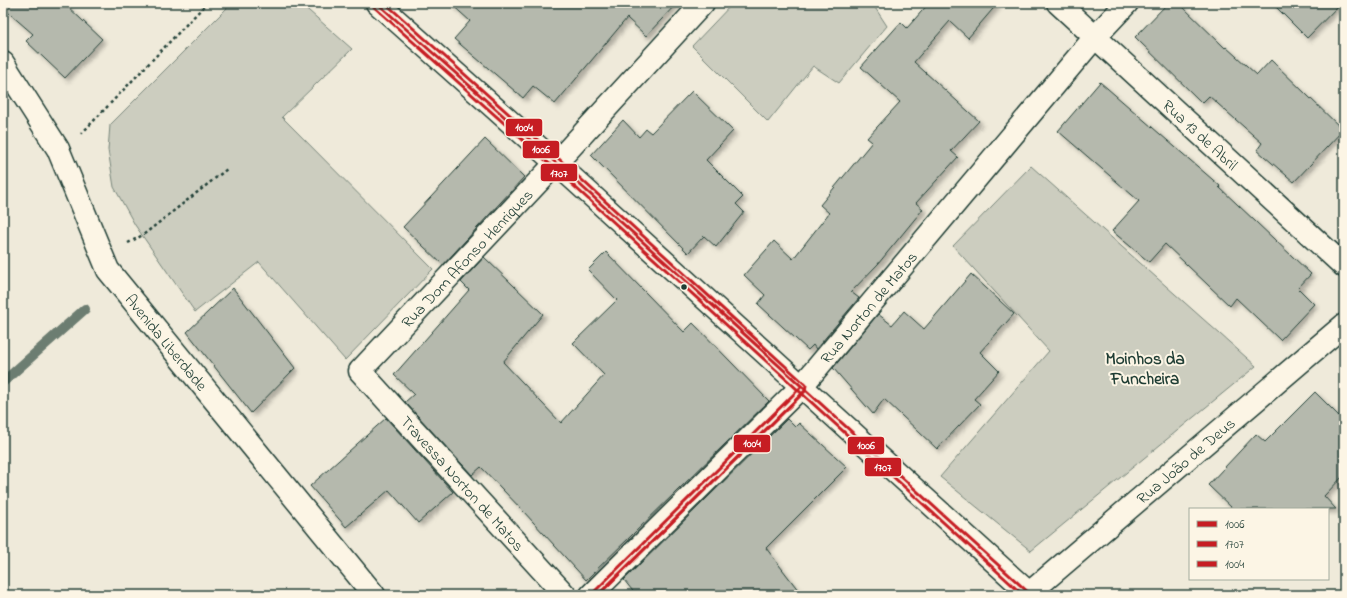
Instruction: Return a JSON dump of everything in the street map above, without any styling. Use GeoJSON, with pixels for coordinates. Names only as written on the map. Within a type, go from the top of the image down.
{"type":"FeatureCollection","features":[{"type":"Feature","properties":{"kind":"street"},"geometry":{"type":"LineString","coordinates":[[377,3],[556,163],[1029,594]]}},
{"type":"Feature","properties":{"kind":"street","name":"Rua Dom Afonso Henriques"},"geometry":{"type":"LineString","coordinates":[[360,371],[556,163],[703,3]]}},
{"type":"Feature","properties":{"kind":"street","name":"Rua 13 de Abril"},"geometry":{"type":"LineString","coordinates":[[1058,3],[1344,266]]}},
{"type":"Feature","properties":{"kind":"street","name":"Rua Norton de Matos"},"geometry":{"type":"LineString","coordinates":[[591,595],[801,387],[1095,37],[1127,3]]}},
{"type":"Feature","properties":{"kind":"street","name":"Avenida Liberdade"},"geometry":{"type":"LineString","coordinates":[[3,63],[9,89],[58,149],[108,270],[374,595]]}},
{"type":"Feature","properties":{"kind":"street","name":"Rua João de Deus"},"geometry":{"type":"LineString","coordinates":[[1029,594],[1344,325]]}},
{"type":"Feature","properties":{"kind":"street","name":"Travessa Norton de Matos"},"geometry":{"type":"LineString","coordinates":[[360,371],[565,595]]}},
{"type":"Feature","properties":{"kind":"path"},"geometry":{"type":"LineString","coordinates":[[58,149],[81,134],[207,3]]}},
{"type":"Feature","properties":{"kind":"path"},"geometry":{"type":"LineString","coordinates":[[102,256],[143,235],[227,169]]}},
{"type":"Feature","properties":{"kind":"shaded area"},"geometry":{"type":"Polygon","coordinates":[[[232,3],[300,3],[352,49],[282,117],[433,269],[345,360],[259,262],[195,312],[135,225],[114,187],[108,150],[110,125],[232,3]]]}},
{"type":"Feature","properties":{"kind":"shaded area"},"geometry":{"type":"Polygon","coordinates":[[[733,3],[872,3],[887,26],[839,83],[813,66],[768,122],[692,46],[733,3]]]}},
{"type":"Feature","properties":{"kind":"shaded area"},"geometry":{"type":"Polygon","coordinates":[[[1031,166],[1256,366],[1031,551],[940,477],[1049,351],[953,246],[1031,166]]]}},
{"type":"Feature","properties":{"kind":"building"},"geometry":{"type":"Polygon","coordinates":[[[3,3],[64,3],[102,39],[65,78],[26,41],[33,34],[3,8],[3,3]]]}},
{"type":"Feature","properties":{"kind":"building"},"geometry":{"type":"Polygon","coordinates":[[[450,3],[677,3],[646,36],[627,18],[555,104],[533,86],[523,98],[454,39],[470,21],[450,3]]]}},
{"type":"Feature","properties":{"kind":"building"},"geometry":{"type":"Polygon","coordinates":[[[929,3],[998,3],[968,38],[950,21],[914,62],[979,121],[951,151],[958,157],[916,203],[923,209],[878,264],[851,292],[859,298],[816,349],[813,345],[808,350],[758,304],[765,295],[744,275],[774,241],[793,259],[829,213],[820,205],[872,142],[867,138],[900,102],[861,67],[901,22],[907,28],[929,3]]]}},
{"type":"Feature","properties":{"kind":"building"},"geometry":{"type":"Polygon","coordinates":[[[1168,3],[1179,3],[1225,48],[1226,47],[1257,75],[1271,60],[1343,130],[1294,182],[1257,150],[1262,143],[1209,96],[1202,103],[1135,37],[1168,3]]]}},
{"type":"Feature","properties":{"kind":"building"},"geometry":{"type":"Polygon","coordinates":[[[1272,3],[1341,3],[1307,38],[1272,3]]]}},
{"type":"Feature","properties":{"kind":"building"},"geometry":{"type":"Polygon","coordinates":[[[1100,82],[1220,186],[1219,187],[1311,274],[1298,288],[1314,304],[1280,340],[1236,298],[1230,306],[1165,244],[1149,262],[1112,231],[1139,201],[1058,131],[1100,82]]]}},
{"type":"Feature","properties":{"kind":"building"},"geometry":{"type":"Polygon","coordinates":[[[692,91],[733,131],[706,160],[743,197],[736,204],[744,212],[716,247],[704,236],[688,253],[591,155],[623,120],[639,137],[646,129],[651,133],[692,91]]]}},
{"type":"Feature","properties":{"kind":"building"},"geometry":{"type":"Polygon","coordinates":[[[485,139],[524,177],[443,265],[403,227],[485,139]]]}},
{"type":"Feature","properties":{"kind":"building"},"geometry":{"type":"Polygon","coordinates":[[[606,252],[684,332],[693,323],[769,401],[586,580],[481,467],[472,475],[405,402],[414,394],[394,375],[469,290],[461,282],[484,257],[543,314],[503,362],[561,423],[604,375],[573,343],[617,300],[588,270],[606,252]]]}},
{"type":"Feature","properties":{"kind":"building"},"geometry":{"type":"Polygon","coordinates":[[[971,274],[1014,314],[980,352],[999,371],[974,399],[980,404],[937,449],[884,399],[873,414],[833,368],[878,314],[892,325],[904,311],[924,329],[971,274]]]}},
{"type":"Feature","properties":{"kind":"building"},"geometry":{"type":"Polygon","coordinates":[[[233,288],[295,368],[251,413],[187,332],[233,288]]]}},
{"type":"Feature","properties":{"kind":"building"},"geometry":{"type":"Polygon","coordinates":[[[1315,392],[1344,421],[1344,475],[1324,496],[1336,509],[1232,508],[1208,485],[1256,434],[1265,442],[1315,392]]]}},
{"type":"Feature","properties":{"kind":"building"},"geometry":{"type":"Polygon","coordinates":[[[386,418],[453,492],[418,523],[389,490],[346,527],[310,486],[386,418]]]}},
{"type":"Feature","properties":{"kind":"building"},"geometry":{"type":"Polygon","coordinates":[[[787,419],[795,427],[799,423],[847,467],[766,548],[802,595],[636,595],[624,580],[787,419]]]}},
{"type":"Feature","properties":{"kind":"waterway"},"geometry":{"type":"LineString","coordinates":[[3,382],[85,309]]}},
{"type":"Feature","properties":{"kind":"transit line","name":"1006"},"geometry":{"type":"LineString","coordinates":[[377,3],[556,163],[1029,593]]}},
{"type":"Feature","properties":{"kind":"transit line","name":"1004"},"geometry":{"type":"LineString","coordinates":[[385,3],[559,159],[806,385],[805,391],[598,595]]}},
{"type":"Feature","properties":{"kind":"transit line","name":"1707"},"geometry":{"type":"LineString","coordinates":[[374,7],[553,167],[1022,594]]}},
{"type":"Feature","properties":{"kind":"transit line","name":"1006"},"geometry":{"type":"LineString","coordinates":[[591,595],[801,387]]}},
{"type":"Feature","properties":{"kind":"transit line","name":"1707"},"geometry":{"type":"LineString","coordinates":[[598,595],[805,391]]}},
{"type":"Feature","properties":{"kind":"district","name":"Moinhos da Funcheira"},"geometry":{"type":"Point","coordinates":[1145,368]}}]}
